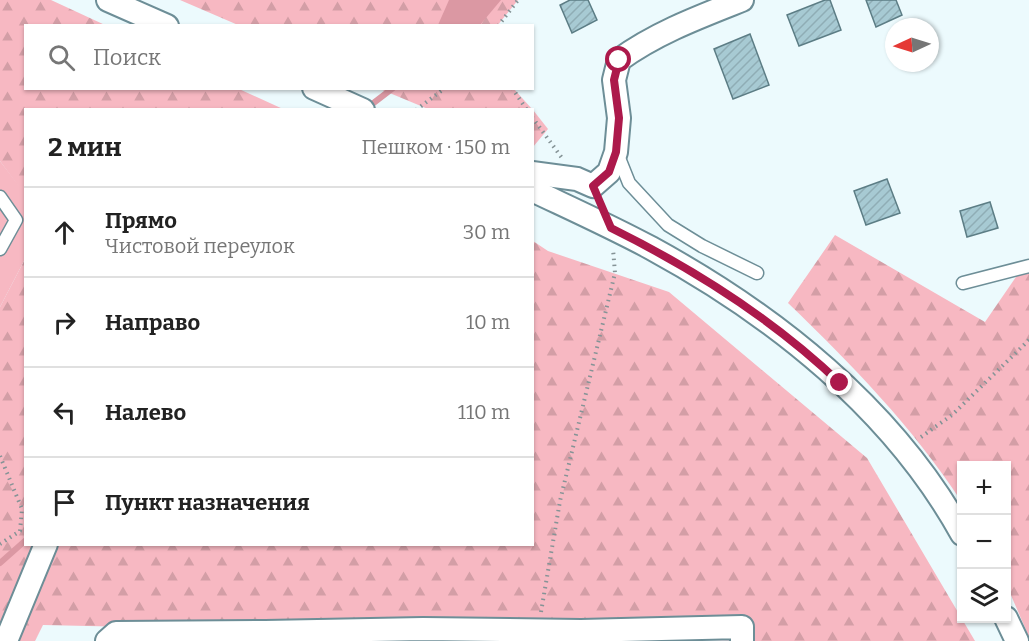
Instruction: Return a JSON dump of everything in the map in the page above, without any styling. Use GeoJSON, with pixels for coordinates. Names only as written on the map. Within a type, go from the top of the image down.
{"type":"FeatureCollection","features":[{"type":"Feature","properties":{"kind":"street"},"geometry":{"type":"LineString","coordinates":[[108,0],[162,24]]}},
{"type":"Feature","properties":{"kind":"street"},"geometry":{"type":"LineString","coordinates":[[534,172],[577,179],[593,186],[609,172],[616,152],[619,118],[614,80],[619,60],[637,47],[672,28],[742,0]]}},
{"type":"Feature","properties":{"kind":"street"},"geometry":{"type":"LineString","coordinates":[[325,93],[359,108]]}},
{"type":"Feature","properties":{"kind":"street"},"geometry":{"type":"LineString","coordinates":[[534,191],[611,228],[687,269],[781,332],[811,355],[872,414],[904,449],[933,487],[957,526]]}},
{"type":"Feature","properties":{"kind":"street"},"geometry":{"type":"LineString","coordinates":[[6,641],[45,546]]}},
{"type":"Feature","properties":{"kind":"street"},"geometry":{"type":"LineString","coordinates":[[1008,623],[1017,641]]}},
{"type":"Feature","properties":{"kind":"street"},"geometry":{"type":"LineString","coordinates":[[107,641],[116,633],[265,637],[423,635],[538,630],[581,636],[742,627],[742,641]]}},
{"type":"Feature","properties":{"kind":"lane"},"geometry":{"type":"LineString","coordinates":[[616,152],[629,183],[668,225],[702,246],[757,273]]}},
{"type":"Feature","properties":{"kind":"lane"},"geometry":{"type":"LineString","coordinates":[[0,197],[16,220],[0,249]]}},
{"type":"Feature","properties":{"kind":"lane"},"geometry":{"type":"LineString","coordinates":[[963,283],[1029,266]]}},
{"type":"Feature","properties":{"kind":"path"},"geometry":{"type":"LineString","coordinates":[[500,24],[518,0]]}},
{"type":"Feature","properties":{"kind":"path"},"geometry":{"type":"LineString","coordinates":[[419,108],[442,90]]}},
{"type":"Feature","properties":{"kind":"path"},"geometry":{"type":"LineString","coordinates":[[513,90],[526,108]]}},
{"type":"Feature","properties":{"kind":"path"},"geometry":{"type":"LineString","coordinates":[[534,120],[577,179]]}},
{"type":"Feature","properties":{"kind":"path"},"geometry":{"type":"LineString","coordinates":[[538,630],[560,501],[615,273],[611,228]]}},
{"type":"Feature","properties":{"kind":"path"},"geometry":{"type":"LineString","coordinates":[[904,449],[952,415],[1029,340]]}},
{"type":"Feature","properties":{"kind":"path"},"geometry":{"type":"LineString","coordinates":[[0,456],[22,509],[20,531],[0,544]]}},
{"type":"Feature","properties":{"kind":"green space"},"geometry":{"type":"Polygon","coordinates":[[[0,0],[51,0],[103,24],[24,24],[24,90],[241,90],[281,108],[24,108],[24,194],[0,161],[0,0]]]}},
{"type":"Feature","properties":{"kind":"green space"},"geometry":{"type":"Polygon","coordinates":[[[180,0],[518,0],[499,24],[236,24],[180,0]]]}},
{"type":"Feature","properties":{"kind":"green space"},"geometry":{"type":"Polygon","coordinates":[[[382,90],[515,90],[531,108],[426,108],[382,90]]]}},
{"type":"Feature","properties":{"kind":"green space"},"geometry":{"type":"Polygon","coordinates":[[[534,111],[548,129],[534,146],[534,111]]]}},
{"type":"Feature","properties":{"kind":"green space"},"geometry":{"type":"Polygon","coordinates":[[[0,161],[24,192],[24,261],[0,307],[0,161]]]}},
{"type":"Feature","properties":{"kind":"green space"},"geometry":{"type":"Polygon","coordinates":[[[835,235],[985,322],[1018,274],[1029,270],[1029,637],[1011,595],[1011,461],[957,461],[957,495],[902,422],[788,303],[835,235]]]}},
{"type":"Feature","properties":{"kind":"green space"},"geometry":{"type":"Polygon","coordinates":[[[534,242],[548,251],[669,292],[867,458],[957,610],[957,623],[964,623],[975,641],[750,641],[43,625],[35,641],[0,641],[0,307],[24,261],[24,546],[534,546],[534,242]]]}},
{"type":"Feature","properties":{"kind":"shaded area"},"geometry":{"type":"Polygon","coordinates":[[[449,0],[501,0],[481,24],[438,24],[449,0]]]}},
{"type":"Feature","properties":{"kind":"building"},"geometry":{"type":"Polygon","coordinates":[[[570,0],[588,0],[597,20],[572,33],[560,5],[570,0]]]}},
{"type":"Feature","properties":{"kind":"building"},"geometry":{"type":"Polygon","coordinates":[[[830,0],[841,30],[799,46],[787,15],[830,0]]]}},
{"type":"Feature","properties":{"kind":"building"},"geometry":{"type":"Polygon","coordinates":[[[866,0],[896,0],[902,15],[896,18],[885,18],[885,23],[876,27],[866,0]]]}},
{"type":"Feature","properties":{"kind":"building"},"geometry":{"type":"Polygon","coordinates":[[[750,34],[769,85],[733,99],[714,49],[750,34]]]}},
{"type":"Feature","properties":{"kind":"building"},"geometry":{"type":"Polygon","coordinates":[[[887,179],[900,213],[866,225],[854,191],[887,179]]]}},
{"type":"Feature","properties":{"kind":"building"},"geometry":{"type":"Polygon","coordinates":[[[990,202],[998,228],[967,237],[960,211],[990,202]]]}},
{"type":"Feature","properties":{"kind":"waterway"},"geometry":{"type":"LineString","coordinates":[[367,108],[390,90]]}},
{"type":"Feature","properties":{"kind":"waterway"},"geometry":{"type":"LineString","coordinates":[[0,563],[24,542]]}},
{"type":"Feature","properties":{"kind":"route"},"geometry":{"type":"LineString","coordinates":[[619,60],[614,80],[619,118],[616,152],[609,172],[593,186],[611,228],[713,285],[811,355],[840,383]]}}]}
